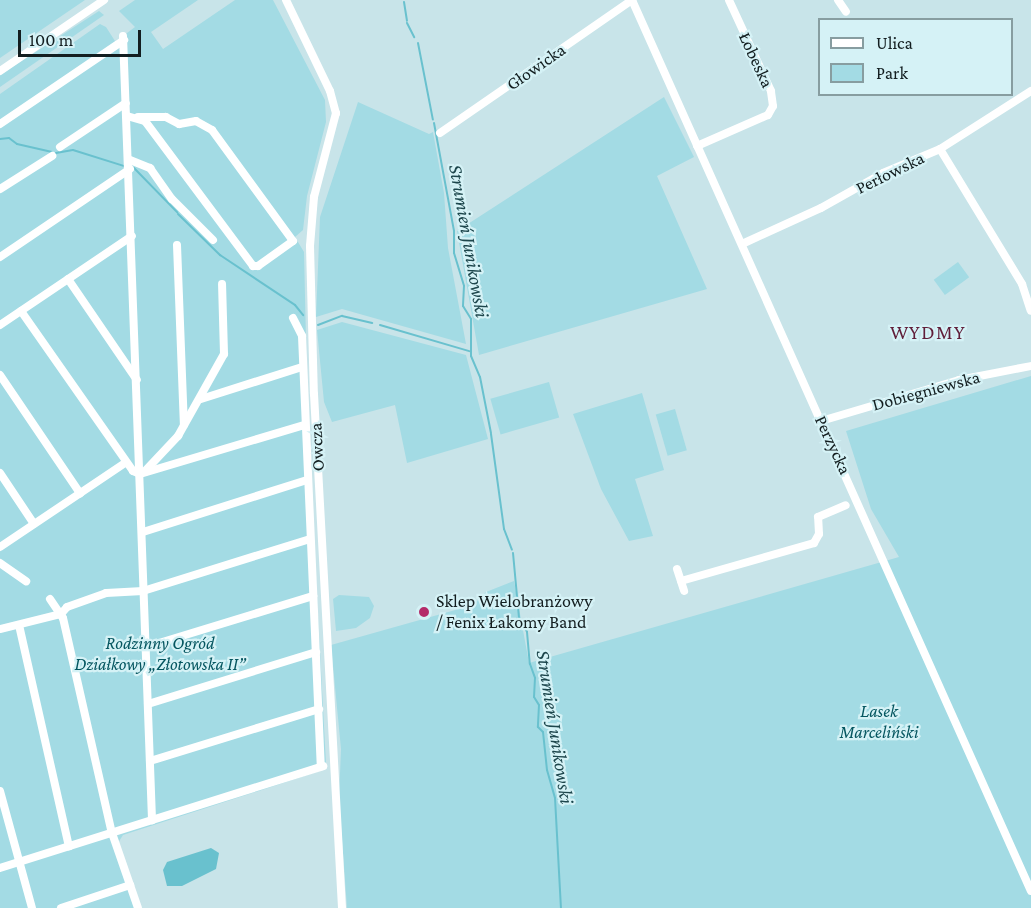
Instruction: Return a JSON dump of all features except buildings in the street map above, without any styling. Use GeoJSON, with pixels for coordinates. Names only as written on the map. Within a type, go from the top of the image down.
{"type":"FeatureCollection","features":[{"type":"Feature","properties":{"kind":"street"},"geometry":{"type":"LineString","coordinates":[[0,71],[104,0]]}},
{"type":"Feature","properties":{"kind":"street","name":"Owcza"},"geometry":{"type":"LineString","coordinates":[[286,0],[327,84],[336,113],[314,197],[310,246],[315,405],[342,908]]}},
{"type":"Feature","properties":{"kind":"street","name":"Perzycka"},"geometry":{"type":"LineString","coordinates":[[632,0],[1031,891]]}},
{"type":"Feature","properties":{"kind":"street","name":"Głowicka"},"geometry":{"type":"LineString","coordinates":[[440,134],[632,0]]}},
{"type":"Feature","properties":{"kind":"street","name":"Łobeska"},"geometry":{"type":"LineString","coordinates":[[697,146],[768,115],[772,106],[771,91],[729,0]]}},
{"type":"Feature","properties":{"kind":"street"},"geometry":{"type":"LineString","coordinates":[[838,0],[846,12]]}},
{"type":"Feature","properties":{"kind":"street"},"geometry":{"type":"LineString","coordinates":[[0,124],[123,38],[130,164],[152,820]]}},
{"type":"Feature","properties":{"kind":"street","name":"Perłowska"},"geometry":{"type":"LineString","coordinates":[[742,244],[821,208],[883,173],[940,149],[1031,91]]}},
{"type":"Feature","properties":{"kind":"street"},"geometry":{"type":"LineString","coordinates":[[60,147],[126,103]]}},
{"type":"Feature","properties":{"kind":"street"},"geometry":{"type":"LineString","coordinates":[[127,116],[166,117],[179,124],[196,121],[212,130],[295,241],[258,266],[253,266],[145,121],[138,117]]}},
{"type":"Feature","properties":{"kind":"street"},"geometry":{"type":"LineString","coordinates":[[940,149],[1022,284],[1031,311]]}},
{"type":"Feature","properties":{"kind":"street"},"geometry":{"type":"LineString","coordinates":[[0,189],[52,156]]}},
{"type":"Feature","properties":{"kind":"street"},"geometry":{"type":"LineString","coordinates":[[0,257],[130,164],[150,168],[172,199],[213,240]]}},
{"type":"Feature","properties":{"kind":"street"},"geometry":{"type":"LineString","coordinates":[[0,325],[132,236]]}},
{"type":"Feature","properties":{"kind":"street"},"geometry":{"type":"LineString","coordinates":[[177,244],[184,425]]}},
{"type":"Feature","properties":{"kind":"street"},"geometry":{"type":"LineString","coordinates":[[68,279],[137,381]]}},
{"type":"Feature","properties":{"kind":"street"},"geometry":{"type":"LineString","coordinates":[[140,474],[184,425],[201,399],[224,354],[222,284]]}},
{"type":"Feature","properties":{"kind":"street"},"geometry":{"type":"LineString","coordinates":[[21,311],[125,463],[140,474]]}},
{"type":"Feature","properties":{"kind":"street"},"geometry":{"type":"LineString","coordinates":[[0,868],[322,767],[304,424],[302,336],[293,318]]}},
{"type":"Feature","properties":{"kind":"street","name":"Dobiegniewska"},"geometry":{"type":"LineString","coordinates":[[821,421],[958,380],[1031,366]]}},
{"type":"Feature","properties":{"kind":"street"},"geometry":{"type":"LineString","coordinates":[[201,399],[302,367]]}},
{"type":"Feature","properties":{"kind":"street"},"geometry":{"type":"LineString","coordinates":[[0,375],[80,493]]}},
{"type":"Feature","properties":{"kind":"street"},"geometry":{"type":"LineString","coordinates":[[140,474],[304,424]]}},
{"type":"Feature","properties":{"kind":"street"},"geometry":{"type":"LineString","coordinates":[[0,547],[125,463]]}},
{"type":"Feature","properties":{"kind":"street"},"geometry":{"type":"LineString","coordinates":[[0,473],[34,524]]}},
{"type":"Feature","properties":{"kind":"street"},"geometry":{"type":"LineString","coordinates":[[143,532],[307,480]]}},
{"type":"Feature","properties":{"kind":"street"},"geometry":{"type":"LineString","coordinates":[[681,581],[814,543],[819,537],[818,517],[846,505]]}},
{"type":"Feature","properties":{"kind":"street"},"geometry":{"type":"LineString","coordinates":[[0,630],[61,614],[67,607],[106,593],[143,591],[310,539]]}},
{"type":"Feature","properties":{"kind":"street"},"geometry":{"type":"LineString","coordinates":[[0,563],[26,581]]}},
{"type":"Feature","properties":{"kind":"street"},"geometry":{"type":"LineString","coordinates":[[677,569],[684,591]]}},
{"type":"Feature","properties":{"kind":"street"},"geometry":{"type":"LineString","coordinates":[[146,646],[313,596]]}},
{"type":"Feature","properties":{"kind":"street"},"geometry":{"type":"LineString","coordinates":[[50,599],[61,614],[112,833],[138,908]]}},
{"type":"Feature","properties":{"kind":"street"},"geometry":{"type":"LineString","coordinates":[[19,625],[69,846]]}},
{"type":"Feature","properties":{"kind":"street"},"geometry":{"type":"LineString","coordinates":[[148,704],[316,652]]}},
{"type":"Feature","properties":{"kind":"street"},"geometry":{"type":"LineString","coordinates":[[150,760],[319,709]]}},
{"type":"Feature","properties":{"kind":"street"},"geometry":{"type":"LineString","coordinates":[[0,791],[17,863],[32,908]]}},
{"type":"Feature","properties":{"kind":"street"},"geometry":{"type":"LineString","coordinates":[[61,908],[130,885]]}},
{"type":"Feature","properties":{"kind":"green space"},"geometry":{"type":"Polygon","coordinates":[[[0,0],[85,0],[0,58],[0,0]]]}},
{"type":"Feature","properties":{"kind":"green space","name":"Rodzinny Ogród Działkowy „Złotowska II”"},"geometry":{"type":"Polygon","coordinates":[[[135,0],[198,0],[151,32],[163,49],[235,0],[273,0],[325,100],[326,122],[307,196],[303,230],[295,237],[304,252],[308,429],[326,763],[323,770],[123,835],[118,843],[141,908],[0,908],[0,94],[100,24],[106,27],[115,41],[123,36],[135,27],[119,11],[135,0]]]}},
{"type":"Feature","properties":{"kind":"green space"},"geometry":{"type":"Polygon","coordinates":[[[99,11],[104,15],[0,87],[0,75],[99,11]]]}},
{"type":"Feature","properties":{"kind":"green space"},"geometry":{"type":"Polygon","coordinates":[[[664,97],[694,157],[657,176],[707,289],[479,355],[457,231],[664,97]]]}},
{"type":"Feature","properties":{"kind":"green space"},"geometry":{"type":"Polygon","coordinates":[[[358,102],[429,134],[433,132],[444,193],[448,248],[466,344],[342,309],[316,317],[320,217],[358,102]]]}},
{"type":"Feature","properties":{"kind":"green space"},"geometry":{"type":"Polygon","coordinates":[[[958,262],[969,277],[945,295],[934,280],[958,262]]]}},
{"type":"Feature","properties":{"kind":"green space"},"geometry":{"type":"Polygon","coordinates":[[[342,322],[466,355],[488,439],[407,463],[395,405],[332,422],[324,402],[317,330],[342,322]]]}},
{"type":"Feature","properties":{"kind":"green space","name":"Lasek Marceliński"},"geometry":{"type":"Polygon","coordinates":[[[1031,376],[1031,908],[347,908],[339,798],[341,749],[331,645],[473,605],[486,592],[514,581],[529,663],[899,557],[871,509],[846,431],[1031,376]]]}},
{"type":"Feature","properties":{"kind":"green space"},"geometry":{"type":"Polygon","coordinates":[[[549,382],[559,418],[501,434],[490,399],[549,382]]]}},
{"type":"Feature","properties":{"kind":"green space"},"geometry":{"type":"Polygon","coordinates":[[[642,393],[664,470],[635,479],[653,536],[629,541],[601,489],[573,414],[642,393]]]}},
{"type":"Feature","properties":{"kind":"green space"},"geometry":{"type":"Polygon","coordinates":[[[675,409],[687,450],[668,456],[656,415],[675,409]]]}},
{"type":"Feature","properties":{"kind":"green space"},"geometry":{"type":"Polygon","coordinates":[[[339,595],[369,597],[374,606],[370,618],[356,628],[336,631],[333,599],[339,595]]]}},
{"type":"Feature","properties":{"kind":"shaded area"},"geometry":{"type":"Polygon","coordinates":[[[211,848],[219,853],[216,869],[182,886],[167,886],[163,870],[167,862],[211,848]]]}},
{"type":"Feature","properties":{"kind":"waterway","name":"Strumień Junikowski"},"geometry":{"type":"LineString","coordinates":[[404,2],[407,21]]}},
{"type":"Feature","properties":{"kind":"waterway","name":"Strumień Junikowski"},"geometry":{"type":"LineString","coordinates":[[407,23],[414,37]]}},
{"type":"Feature","properties":{"kind":"waterway","name":"Strumień Junikowski"},"geometry":{"type":"LineString","coordinates":[[418,43],[433,120]]}},
{"type":"Feature","properties":{"kind":"waterway","name":"Strumień Junikowski"},"geometry":{"type":"LineString","coordinates":[[434,123],[454,231],[454,253],[464,286],[463,306],[471,319],[471,356],[480,377],[491,433]]}},
{"type":"Feature","properties":{"kind":"waterway"},"geometry":{"type":"LineString","coordinates":[[0,139],[9,138],[17,144],[52,152]]}},
{"type":"Feature","properties":{"kind":"waterway"},"geometry":{"type":"LineString","coordinates":[[56,153],[73,150],[124,166]]}},
{"type":"Feature","properties":{"kind":"waterway"},"geometry":{"type":"LineString","coordinates":[[134,168],[177,212]]}},
{"type":"Feature","properties":{"kind":"waterway"},"geometry":{"type":"LineString","coordinates":[[178,214],[220,255],[295,305],[303,315]]}},
{"type":"Feature","properties":{"kind":"waterway"},"geometry":{"type":"LineString","coordinates":[[318,325],[342,316],[372,323]]}},
{"type":"Feature","properties":{"kind":"waterway"},"geometry":{"type":"LineString","coordinates":[[380,325],[469,351]]}},
{"type":"Feature","properties":{"kind":"waterway","name":"Strumień Junikowski"},"geometry":{"type":"LineString","coordinates":[[491,434],[504,529],[512,550]]}},
{"type":"Feature","properties":{"kind":"waterway","name":"Strumień Junikowski"},"geometry":{"type":"LineString","coordinates":[[513,553],[519,618],[527,632],[530,664],[535,678],[534,697],[539,705],[538,727],[543,732],[547,770],[555,798],[561,908]]}},
{"type":"Feature","properties":{"kind":"place","name":"Sklep Wielobranżowy / Fenix Łakomy Band"},"geometry":{"type":"Point","coordinates":[424,612]}},
{"type":"Feature","properties":{"kind":"district","name":"WYDMY"},"geometry":{"type":"Point","coordinates":[928,332]}}]}
